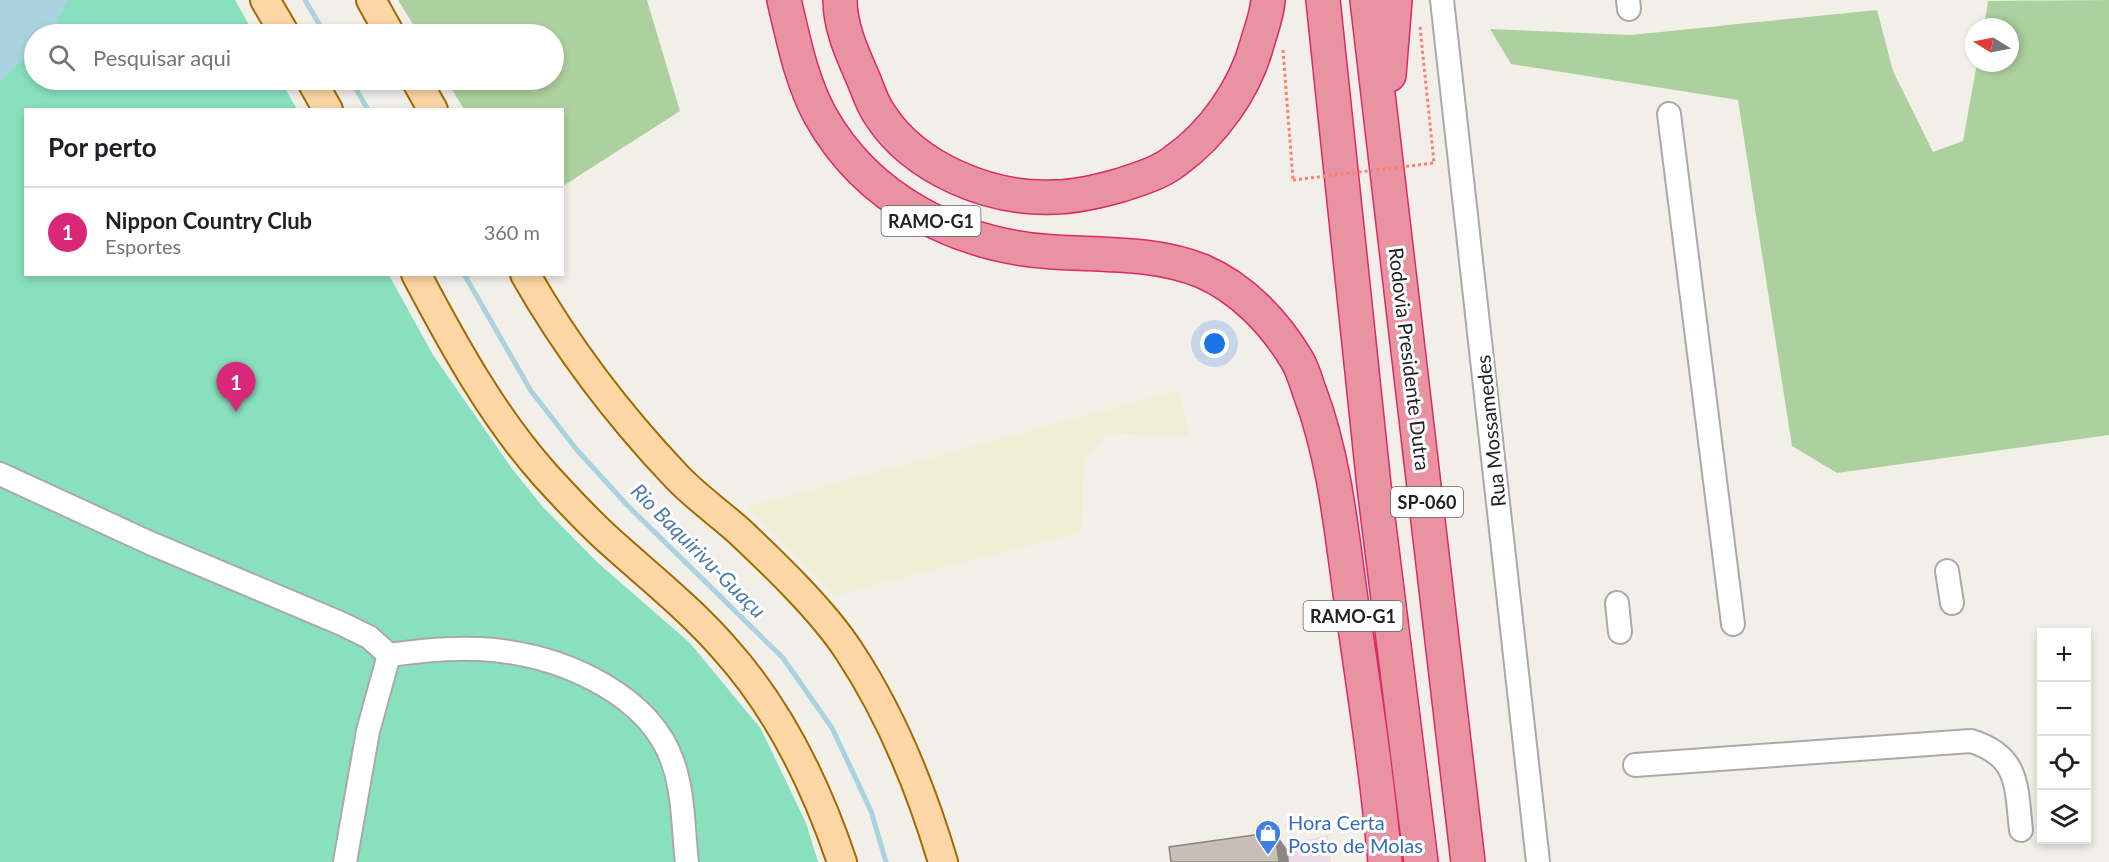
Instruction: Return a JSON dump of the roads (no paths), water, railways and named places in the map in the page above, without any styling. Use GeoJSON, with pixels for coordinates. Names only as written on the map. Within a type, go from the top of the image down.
{"type":"FeatureCollection","features":[{"type":"Feature","properties":{"kind":"highway"},"geometry":{"type":"LineString","coordinates":[[762,0],[795,42]]}},
{"type":"Feature","properties":{"kind":"highway","name":"RAMO-G1"},"geometry":{"type":"LineString","coordinates":[[784,0],[795,42],[820,114],[851,160],[888,195],[920,216],[965,235],[1006,246],[1048,252],[1137,255],[1201,271],[1242,295],[1274,327],[1299,362],[1323,427],[1342,539],[1380,806],[1385,862]]}},
{"type":"Feature","properties":{"kind":"highway"},"geometry":{"type":"LineString","coordinates":[[838,4],[849,47],[880,115],[918,154],[939,168],[973,184],[1017,194],[1054,197],[1100,191],[1141,179],[1174,162],[1196,143],[1232,100],[1252,64],[1268,0]]}},
{"type":"Feature","properties":{"kind":"highway","name":"SP-060"},"geometry":{"type":"LineString","coordinates":[[1323,0],[1374,486],[1421,862]]}},
{"type":"Feature","properties":{"kind":"highway","name":"Rodovia Presidente Dutra"},"geometry":{"type":"LineString","coordinates":[[1367,0],[1468,862]]}},
{"type":"Feature","properties":{"kind":"highway"},"geometry":{"type":"LineString","coordinates":[[1383,142],[1407,10]]}},
{"type":"Feature","properties":{"kind":"main road"},"geometry":{"type":"LineString","coordinates":[[265,0],[279,24]]}},
{"type":"Feature","properties":{"kind":"main road"},"geometry":{"type":"LineString","coordinates":[[371,0],[384,24]]}},
{"type":"Feature","properties":{"kind":"main road"},"geometry":{"type":"LineString","coordinates":[[317,90],[327,108]]}},
{"type":"Feature","properties":{"kind":"main road"},"geometry":{"type":"LineString","coordinates":[[422,90],[432,108]]}},
{"type":"Feature","properties":{"kind":"main road"},"geometry":{"type":"LineString","coordinates":[[417,276],[472,374],[505,423],[545,474],[610,542],[680,603],[726,650],[783,727],[824,810],[842,862]]}},
{"type":"Feature","properties":{"kind":"main road"},"geometry":{"type":"LineString","coordinates":[[526,276],[583,367],[633,427],[678,479],[740,532],[807,601],[849,650],[891,723],[928,813],[943,862]]}},
{"type":"Feature","properties":{"kind":"street","name":"Rua Mossamedes"},"geometry":{"type":"LineString","coordinates":[[1442,0],[1538,862]]}},
{"type":"Feature","properties":{"kind":"street"},"geometry":{"type":"LineString","coordinates":[[1669,114],[1733,624]]}},
{"type":"Feature","properties":{"kind":"street"},"geometry":{"type":"LineString","coordinates":[[0,474],[129,534],[340,623],[369,637],[389,655],[463,648],[503,651],[537,658],[579,674],[622,698],[643,716],[658,734],[673,762],[682,808],[687,862]]}},
{"type":"Feature","properties":{"kind":"street"},"geometry":{"type":"LineString","coordinates":[[1947,571],[1952,603]]}},
{"type":"Feature","properties":{"kind":"street"},"geometry":{"type":"LineString","coordinates":[[1617,603],[1620,632]]}},
{"type":"Feature","properties":{"kind":"street"},"geometry":{"type":"LineString","coordinates":[[345,862],[368,731],[389,655]]}},
{"type":"Feature","properties":{"kind":"street"},"geometry":{"type":"LineString","coordinates":[[1635,765],[1971,741],[1990,747],[2007,761],[2015,778],[2021,830]]}},
{"type":"Feature","properties":{"kind":"water"},"geometry":{"type":"Polygon","coordinates":[[[0,0],[69,0],[58,18],[59,24],[24,24],[24,58],[0,82],[0,0]]]}},
{"type":"Feature","properties":{"kind":"waterway","name":"Rio Baquirivu-Guaçu"},"geometry":{"type":"LineString","coordinates":[[305,0],[319,24]]}},
{"type":"Feature","properties":{"kind":"waterway","name":"Rio Baquirivu-Guaçu"},"geometry":{"type":"LineString","coordinates":[[357,90],[367,108]]}},
{"type":"Feature","properties":{"kind":"waterway","name":"Rio Baquirivu-Guaçu"},"geometry":{"type":"LineString","coordinates":[[465,276],[531,391],[577,450],[628,506],[783,658],[832,728],[871,811],[886,862]]}},
{"type":"Feature","properties":{"kind":"place","name":"Nippon Country Club"},"geometry":{"type":"Point","coordinates":[236,412]}},
{"type":"Feature","properties":{"kind":"place","name":"Hora Certa Posto de Molas"},"geometry":{"type":"Point","coordinates":[1268,856]}}]}
